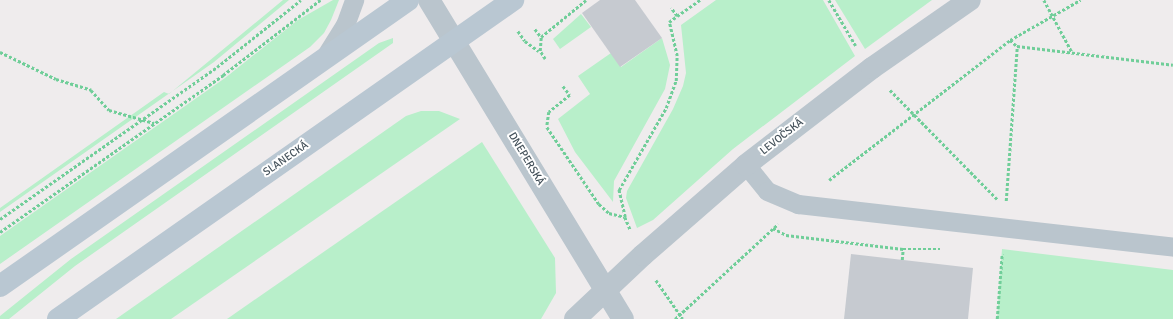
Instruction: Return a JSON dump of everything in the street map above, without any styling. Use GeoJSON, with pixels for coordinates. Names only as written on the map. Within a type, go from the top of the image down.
{"type":"FeatureCollection","features":[{"type":"Feature","properties":{"kind":"main road"},"geometry":{"type":"LineString","coordinates":[[0,286],[408,0]]}},
{"type":"Feature","properties":{"kind":"main road","name":"SLANECKÁ"},"geometry":{"type":"LineString","coordinates":[[58,319],[513,0]]}},
{"type":"Feature","properties":{"kind":"street","name":"DNEPERSKÁ"},"geometry":{"type":"LineString","coordinates":[[429,0],[623,319]]}},
{"type":"Feature","properties":{"kind":"street","name":"LEVOČSKÁ"},"geometry":{"type":"LineString","coordinates":[[575,319],[607,291],[643,255],[746,165],[872,68],[970,0]]}},
{"type":"Feature","properties":{"kind":"lane"},"geometry":{"type":"LineString","coordinates":[[322,60],[335,43],[354,0]]}},
{"type":"Feature","properties":{"kind":"lane"},"geometry":{"type":"LineString","coordinates":[[746,165],[767,191],[798,204],[1005,230],[1173,248]]}},
{"type":"Feature","properties":{"kind":"path"},"geometry":{"type":"LineString","coordinates":[[0,219],[217,67],[301,0]]}},
{"type":"Feature","properties":{"kind":"path"},"geometry":{"type":"LineString","coordinates":[[0,232],[223,75],[320,0]]}},
{"type":"Feature","properties":{"kind":"path"},"geometry":{"type":"LineString","coordinates":[[541,37],[586,0]]}},
{"type":"Feature","properties":{"kind":"path"},"geometry":{"type":"LineString","coordinates":[[630,229],[625,217],[619,190],[666,108],[676,82],[677,56],[669,22],[700,0]]}},
{"type":"Feature","properties":{"kind":"path"},"geometry":{"type":"LineString","coordinates":[[1044,0],[1054,16],[1072,53]]}},
{"type":"Feature","properties":{"kind":"path"},"geometry":{"type":"LineString","coordinates":[[674,319],[798,204],[1010,40],[1080,0]]}},
{"type":"Feature","properties":{"kind":"path"},"geometry":{"type":"LineString","coordinates":[[671,8],[677,16]]}},
{"type":"Feature","properties":{"kind":"path"},"geometry":{"type":"LineString","coordinates":[[535,29],[541,37],[540,51],[545,59]]}},
{"type":"Feature","properties":{"kind":"path"},"geometry":{"type":"LineString","coordinates":[[1010,40],[1017,46],[1173,65]]}},
{"type":"Feature","properties":{"kind":"path"},"geometry":{"type":"LineString","coordinates":[[997,319],[1005,230],[1017,46]]}},
{"type":"Feature","properties":{"kind":"path"},"geometry":{"type":"LineString","coordinates":[[0,52],[56,79],[92,90],[109,110],[155,123]]}},
{"type":"Feature","properties":{"kind":"path"},"geometry":{"type":"LineString","coordinates":[[563,86],[570,95],[548,112],[547,127],[599,204],[609,213],[625,217]]}},
{"type":"Feature","properties":{"kind":"path"},"geometry":{"type":"LineString","coordinates":[[916,114],[1006,209]]}},
{"type":"Feature","properties":{"kind":"path"},"geometry":{"type":"LineString","coordinates":[[902,260],[903,249]]}},
{"type":"Feature","properties":{"kind":"path"},"geometry":{"type":"LineString","coordinates":[[643,255],[654,276],[683,319]]}},
{"type":"Feature","properties":{"kind":"green space"},"geometry":{"type":"Polygon","coordinates":[[[283,0],[289,0],[214,62],[173,91],[283,0]]]}},
{"type":"Feature","properties":{"kind":"green space"},"geometry":{"type":"Polygon","coordinates":[[[333,0],[339,0],[331,20],[324,33],[310,47],[0,264],[0,236],[225,78],[298,20],[333,0]]]}},
{"type":"Feature","properties":{"kind":"green space"},"geometry":{"type":"Polygon","coordinates":[[[716,0],[823,0],[855,56],[733,149],[653,220],[637,228],[626,198],[627,191],[673,109],[683,86],[686,73],[681,25],[716,0]]]}},
{"type":"Feature","properties":{"kind":"green space"},"geometry":{"type":"Polygon","coordinates":[[[835,0],[932,0],[865,49],[835,0]]]}},
{"type":"Feature","properties":{"kind":"green space"},"geometry":{"type":"Polygon","coordinates":[[[581,14],[591,27],[560,49],[553,39],[581,14]]]}},
{"type":"Feature","properties":{"kind":"green space"},"geometry":{"type":"Polygon","coordinates":[[[393,38],[393,43],[75,266],[9,319],[0,319],[0,316],[71,259],[379,43],[393,38]]]}},
{"type":"Feature","properties":{"kind":"green space"},"geometry":{"type":"Polygon","coordinates":[[[662,38],[670,65],[665,89],[614,181],[613,202],[575,152],[558,119],[590,94],[578,76],[611,53],[621,67],[662,38]]]}},
{"type":"Feature","properties":{"kind":"green space"},"geometry":{"type":"Polygon","coordinates":[[[164,92],[169,94],[0,212],[0,208],[164,92]]]}},
{"type":"Feature","properties":{"kind":"green space"},"geometry":{"type":"Polygon","coordinates":[[[421,111],[439,111],[460,119],[171,319],[116,319],[406,116],[421,111]]]}},
{"type":"Feature","properties":{"kind":"green space"},"geometry":{"type":"Polygon","coordinates":[[[482,142],[555,258],[556,293],[541,319],[227,319],[482,142]]]}},
{"type":"Feature","properties":{"kind":"green space"},"geometry":{"type":"Polygon","coordinates":[[[1002,249],[1173,270],[1173,319],[997,319],[1002,249]]]}},
{"type":"Feature","properties":{"kind":"building"},"geometry":{"type":"Polygon","coordinates":[[[600,0],[635,0],[662,38],[620,67],[582,13],[600,0]]]}},
{"type":"Feature","properties":{"kind":"building"},"geometry":{"type":"Polygon","coordinates":[[[851,254],[973,268],[968,319],[844,319],[851,254]]]}}]}
